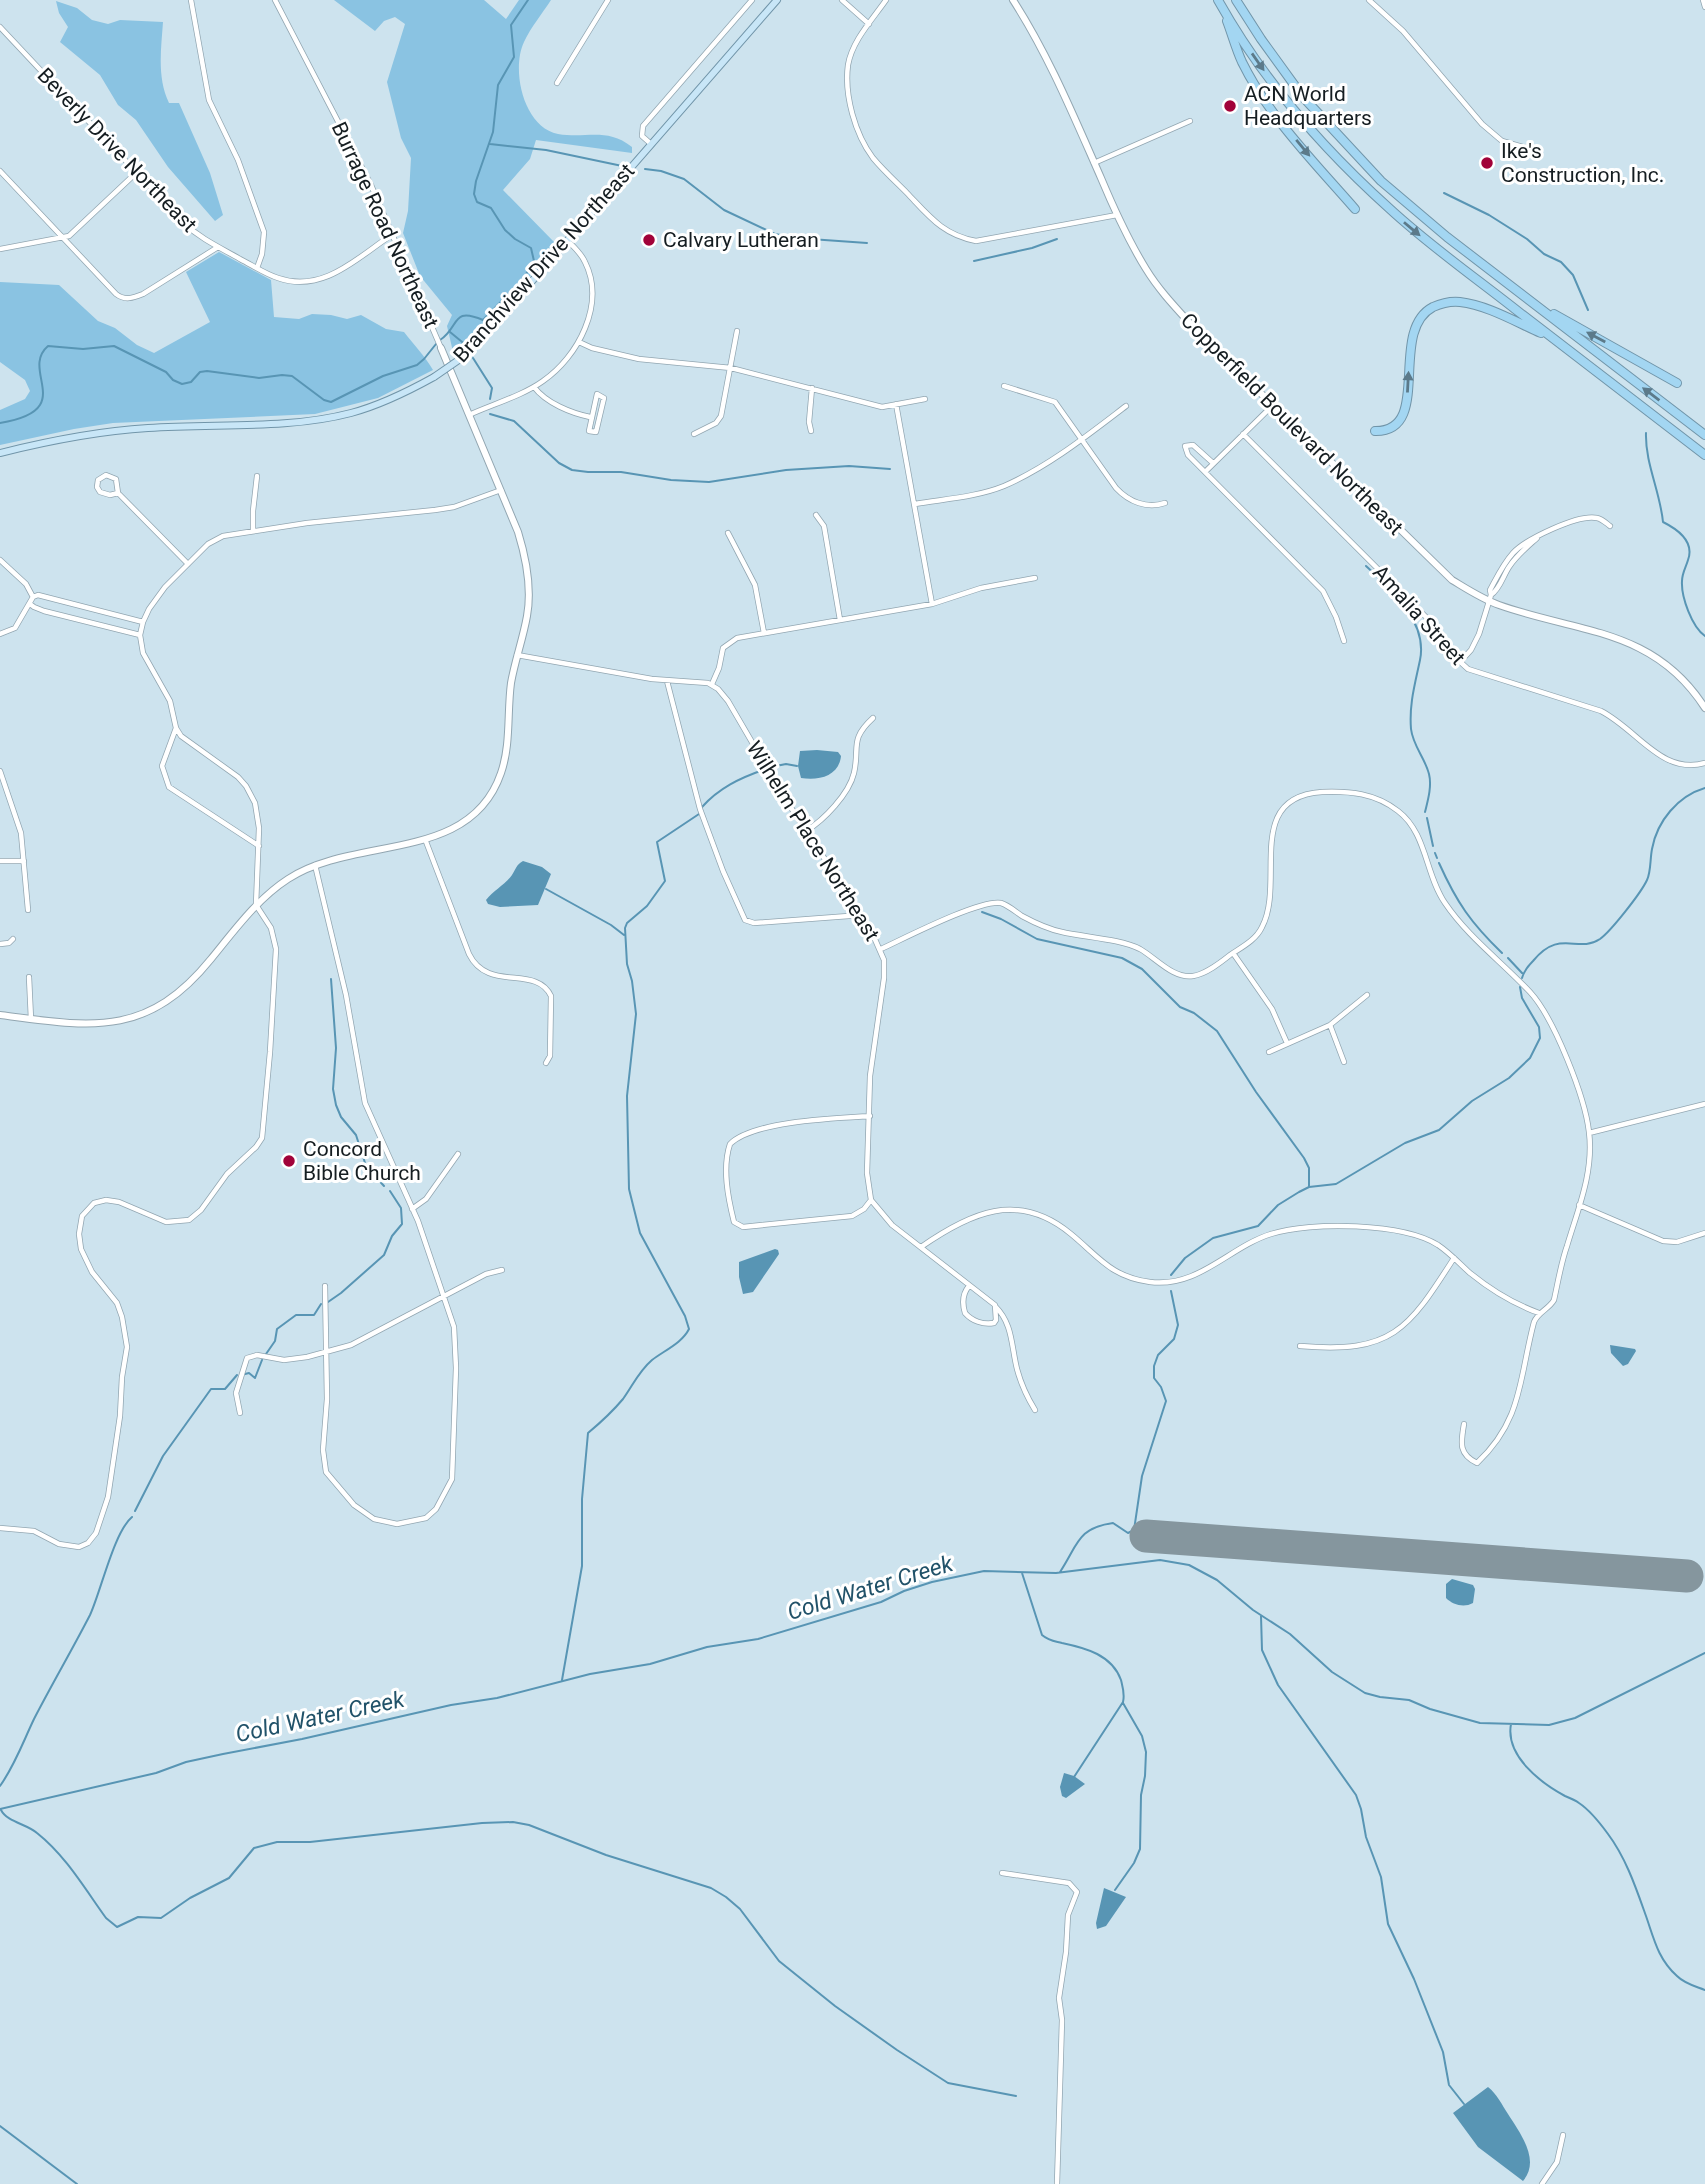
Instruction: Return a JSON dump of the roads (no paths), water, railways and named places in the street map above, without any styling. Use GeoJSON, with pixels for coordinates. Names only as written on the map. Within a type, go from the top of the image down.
{"type":"FeatureCollection","features":[{"type":"Feature","properties":{"kind":"highway"},"geometry":{"type":"LineString","coordinates":[[1236,0],[1297,89],[1363,163],[1426,220],[1705,435]]}},
{"type":"Feature","properties":{"kind":"highway"},"geometry":{"type":"LineString","coordinates":[[1219,2],[1242,62],[1262,95],[1297,142],[1355,209]]}},
{"type":"Feature","properties":{"kind":"highway"},"geometry":{"type":"LineString","coordinates":[[1219,2],[1284,97],[1354,176],[1420,235],[1705,455]]}},
{"type":"Feature","properties":{"kind":"highway"},"geometry":{"type":"LineString","coordinates":[[1375,431],[1391,428],[1404,414],[1413,333],[1422,316],[1436,305],[1462,302],[1554,339]]}},
{"type":"Feature","properties":{"kind":"highway"},"geometry":{"type":"LineString","coordinates":[[1532,302],[1677,383]]}},
{"type":"Feature","properties":{"kind":"main road","name":"Branchview Drive Northeast"},"geometry":{"type":"LineString","coordinates":[[0,453],[49,442],[144,428],[323,418],[374,406],[434,377],[463,356],[493,326],[778,0]]}},
{"type":"Feature","properties":{"kind":"street"},"geometry":{"type":"LineString","coordinates":[[191,0],[209,100],[238,160],[264,232],[262,254],[257,268]]}},
{"type":"Feature","properties":{"kind":"street","name":"Burrage Road Northeast"},"geometry":{"type":"LineString","coordinates":[[0,1015],[65,1023],[108,1023],[134,1018],[157,1008],[194,979],[256,905],[276,887],[314,865],[425,839],[451,830],[469,820],[489,798],[498,780],[506,749],[510,688],[527,618],[528,584],[523,548],[501,490],[371,185],[275,0]]}},
{"type":"Feature","properties":{"kind":"street"},"geometry":{"type":"LineString","coordinates":[[557,83],[608,0]]}},
{"type":"Feature","properties":{"kind":"street"},"geometry":{"type":"LineString","coordinates":[[651,144],[642,136],[643,126],[752,0]]}},
{"type":"Feature","properties":{"kind":"street"},"geometry":{"type":"LineString","coordinates":[[842,0],[869,24]]}},
{"type":"Feature","properties":{"kind":"street"},"geometry":{"type":"LineString","coordinates":[[886,0],[855,44],[848,66],[848,87],[858,129],[874,158],[945,231],[961,239],[976,241],[1117,215]]}},
{"type":"Feature","properties":{"kind":"street","name":"Copperfield Boulevard Northeast"},"geometry":{"type":"LineString","coordinates":[[1013,0],[1039,43],[1138,256],[1167,299],[1197,331],[1439,570],[1469,591],[1519,611],[1609,634],[1630,643],[1656,657],[1673,671],[1705,708]]}},
{"type":"Feature","properties":{"kind":"street"},"geometry":{"type":"LineString","coordinates":[[1369,0],[1403,31],[1482,124],[1502,141],[1533,150]]}},
{"type":"Feature","properties":{"kind":"street"},"geometry":{"type":"LineString","coordinates":[[1703,0],[1705,7]]}},
{"type":"Feature","properties":{"kind":"street","name":"Beverly Drive Northeast"},"geometry":{"type":"LineString","coordinates":[[0,27],[192,231],[257,268],[283,280],[313,281],[339,272],[393,234]]}},
{"type":"Feature","properties":{"kind":"street"},"geometry":{"type":"LineString","coordinates":[[1094,163],[1190,121]]}},
{"type":"Feature","properties":{"kind":"street"},"geometry":{"type":"LineString","coordinates":[[0,171],[116,293],[129,299],[143,294],[218,247]]}},
{"type":"Feature","properties":{"kind":"street"},"geometry":{"type":"LineString","coordinates":[[0,249],[63,238],[72,233],[136,173]]}},
{"type":"Feature","properties":{"kind":"street"},"geometry":{"type":"LineString","coordinates":[[469,415],[534,387],[565,362],[579,342],[589,312],[590,278],[582,257],[568,240]]}},
{"type":"Feature","properties":{"kind":"street"},"geometry":{"type":"LineString","coordinates":[[694,435],[716,424],[721,416],[737,331]]}},
{"type":"Feature","properties":{"kind":"street"},"geometry":{"type":"LineString","coordinates":[[579,342],[592,348],[639,359],[731,368],[876,406],[925,399]]}},
{"type":"Feature","properties":{"kind":"street"},"geometry":{"type":"LineString","coordinates":[[1004,386],[1055,402],[1116,488],[1126,497],[1151,506],[1166,503]]}},
{"type":"Feature","properties":{"kind":"street"},"geometry":{"type":"LineString","coordinates":[[534,387],[546,399],[574,413],[590,417]]}},
{"type":"Feature","properties":{"kind":"street"},"geometry":{"type":"LineString","coordinates":[[811,431],[809,422],[812,388]]}},
{"type":"Feature","properties":{"kind":"street"},"geometry":{"type":"LineString","coordinates":[[597,394],[601,395],[604,398],[596,432],[589,431],[590,417],[597,394]]}},
{"type":"Feature","properties":{"kind":"street"},"geometry":{"type":"LineString","coordinates":[[896,404],[932,604]]}},
{"type":"Feature","properties":{"kind":"street"},"geometry":{"type":"LineString","coordinates":[[1206,471],[1274,405]]}},
{"type":"Feature","properties":{"kind":"street"},"geometry":{"type":"LineString","coordinates":[[915,504],[1003,486],[1029,473],[1082,439],[1126,407]]}},
{"type":"Feature","properties":{"kind":"street","name":"Amalia Street"},"geometry":{"type":"LineString","coordinates":[[1243,435],[1433,624],[1468,669],[1601,711],[1619,720],[1671,763],[1692,766],[1705,763]]}},
{"type":"Feature","properties":{"kind":"street"},"geometry":{"type":"LineString","coordinates":[[1213,463],[1193,445],[1185,446],[1185,452],[1323,591],[1344,641]]}},
{"type":"Feature","properties":{"kind":"street"},"geometry":{"type":"LineString","coordinates":[[118,493],[110,495],[100,492],[97,487],[98,480],[106,475],[116,479],[118,493],[188,564]]}},
{"type":"Feature","properties":{"kind":"street"},"geometry":{"type":"LineString","coordinates":[[253,530],[257,476]]}},
{"type":"Feature","properties":{"kind":"street"},"geometry":{"type":"LineString","coordinates":[[0,1528],[34,1531],[59,1544],[79,1547],[92,1538],[103,1516],[110,1485],[127,1347],[117,1303],[92,1272],[82,1249],[80,1221],[86,1210],[97,1202],[115,1200],[166,1222],[189,1220],[201,1210],[227,1174],[262,1138],[276,949],[271,928],[256,905],[258,815],[253,797],[246,786],[232,772],[190,745],[176,728],[170,701],[146,660],[141,635],[143,622],[153,602],[188,564],[217,539],[229,533],[454,507],[501,490]]}},
{"type":"Feature","properties":{"kind":"street"},"geometry":{"type":"LineString","coordinates":[[816,515],[824,526],[840,620]]}},
{"type":"Feature","properties":{"kind":"street"},"geometry":{"type":"LineString","coordinates":[[1460,662],[1471,650],[1479,634],[1490,590],[1515,551],[1532,538],[1585,517],[1600,518],[1610,526]]}},
{"type":"Feature","properties":{"kind":"street"},"geometry":{"type":"LineString","coordinates":[[728,533],[755,585],[764,633]]}},
{"type":"Feature","properties":{"kind":"street"},"geometry":{"type":"LineString","coordinates":[[0,560],[26,584],[33,597]]}},
{"type":"Feature","properties":{"kind":"street"},"geometry":{"type":"LineString","coordinates":[[517,655],[667,681],[712,684],[723,648],[737,638],[932,604],[981,588],[1035,578]]}},
{"type":"Feature","properties":{"kind":"street"},"geometry":{"type":"LineString","coordinates":[[0,634],[15,628],[30,600],[38,595],[143,622]]}},
{"type":"Feature","properties":{"kind":"street"},"geometry":{"type":"LineString","coordinates":[[30,604],[44,611],[141,635]]}},
{"type":"Feature","properties":{"kind":"street"},"geometry":{"type":"LineString","coordinates":[[667,681],[700,810],[723,872],[745,920],[754,923],[862,915]]}},
{"type":"Feature","properties":{"kind":"street","name":"Wilhelm Place Northeast"},"geometry":{"type":"LineString","coordinates":[[712,684],[728,701],[881,949],[884,978],[873,1051],[867,1172],[871,1200]]}},
{"type":"Feature","properties":{"kind":"street"},"geometry":{"type":"LineString","coordinates":[[806,831],[820,822],[845,792],[854,774],[857,739],[861,730],[873,718]]}},
{"type":"Feature","properties":{"kind":"street"},"geometry":{"type":"LineString","coordinates":[[176,728],[162,766],[169,787],[259,846]]}},
{"type":"Feature","properties":{"kind":"street"},"geometry":{"type":"LineString","coordinates":[[0,771],[21,833],[29,910]]}},
{"type":"Feature","properties":{"kind":"street"},"geometry":{"type":"LineString","coordinates":[[881,949],[981,906],[1001,904],[1049,929],[1139,949],[1172,972],[1184,976],[1199,975],[1259,933],[1266,920],[1271,894],[1272,831],[1281,811],[1294,800],[1312,793],[1357,792],[1377,798],[1398,811],[1410,823],[1420,841],[1434,884],[1445,904],[1479,942],[1530,991],[1545,1012],[1585,1109],[1589,1133],[1589,1163],[1554,1300],[1539,1312],[1530,1337],[1514,1412],[1477,1463],[1466,1456],[1461,1448],[1464,1424]]}},
{"type":"Feature","properties":{"kind":"street"},"geometry":{"type":"LineString","coordinates":[[425,839],[469,954],[477,968],[490,974],[529,980],[547,989],[551,996],[550,1056],[546,1063]]}},
{"type":"Feature","properties":{"kind":"street"},"geometry":{"type":"LineString","coordinates":[[0,861],[24,861]]}},
{"type":"Feature","properties":{"kind":"street"},"geometry":{"type":"LineString","coordinates":[[314,865],[346,995],[365,1103],[412,1209],[444,1294],[455,1335],[451,1485],[426,1518],[397,1524],[374,1519],[354,1505],[331,1479],[325,1466],[325,1286]]}},
{"type":"Feature","properties":{"kind":"street"},"geometry":{"type":"LineString","coordinates":[[0,944],[9,943],[13,939]]}},
{"type":"Feature","properties":{"kind":"street"},"geometry":{"type":"LineString","coordinates":[[1233,953],[1272,1009],[1287,1043]]}},
{"type":"Feature","properties":{"kind":"street"},"geometry":{"type":"LineString","coordinates":[[29,978],[32,1019]]}},
{"type":"Feature","properties":{"kind":"street"},"geometry":{"type":"LineString","coordinates":[[1269,1052],[1330,1025],[1367,995]]}},
{"type":"Feature","properties":{"kind":"street"},"geometry":{"type":"LineString","coordinates":[[1330,1025],[1344,1062]]}},
{"type":"Feature","properties":{"kind":"street"},"geometry":{"type":"LineString","coordinates":[[1589,1133],[1705,1104]]}},
{"type":"Feature","properties":{"kind":"street"},"geometry":{"type":"LineString","coordinates":[[870,1116],[796,1123],[743,1133],[730,1143],[727,1170],[734,1223],[743,1227],[852,1216],[864,1209],[871,1200],[885,1218],[995,1305],[1006,1317],[1017,1371],[1025,1395],[1035,1410]]}},
{"type":"Feature","properties":{"kind":"street"},"geometry":{"type":"LineString","coordinates":[[412,1209],[426,1199],[458,1154]]}},
{"type":"Feature","properties":{"kind":"street"},"geometry":{"type":"LineString","coordinates":[[1579,1205],[1663,1241],[1677,1242],[1705,1233]]}},
{"type":"Feature","properties":{"kind":"street"},"geometry":{"type":"LineString","coordinates":[[921,1247],[970,1217],[988,1212],[1015,1210],[1035,1214],[1060,1225],[1114,1272],[1154,1283],[1198,1275],[1255,1240],[1307,1226],[1406,1233],[1430,1241],[1499,1294],[1539,1312]]}},
{"type":"Feature","properties":{"kind":"street"},"geometry":{"type":"LineString","coordinates":[[1300,1346],[1335,1348],[1363,1345],[1392,1334],[1412,1319],[1427,1301],[1454,1258]]}},
{"type":"Feature","properties":{"kind":"street"},"geometry":{"type":"LineString","coordinates":[[240,1413],[236,1393],[247,1358],[257,1355],[284,1360],[326,1353],[351,1345],[486,1273],[502,1270]]}},
{"type":"Feature","properties":{"kind":"street"},"geometry":{"type":"LineString","coordinates":[[969,1286],[965,1290],[964,1307],[969,1317],[985,1324],[994,1323],[995,1305]]}},
{"type":"Feature","properties":{"kind":"street"},"geometry":{"type":"LineString","coordinates":[[1002,1873],[1069,1883],[1077,1892],[1068,1915],[1059,1998],[1062,2020],[1057,2184]]}},
{"type":"Feature","properties":{"kind":"street"},"geometry":{"type":"LineString","coordinates":[[1542,2184],[1558,2162],[1563,2135]]}},
{"type":"Feature","properties":{"kind":"waterway"},"geometry":{"type":"LineString","coordinates":[[440,340],[461,317],[466,315],[483,320],[523,279],[534,261],[531,248],[505,230],[491,208],[477,202],[474,194],[493,132],[498,85],[514,57],[511,25],[528,0]]}},
{"type":"Feature","properties":{"kind":"waterway"},"geometry":{"type":"LineString","coordinates":[[490,144],[546,150],[627,167]]}},
{"type":"Feature","properties":{"kind":"waterway"},"geometry":{"type":"LineString","coordinates":[[645,169],[684,179],[724,210],[775,234],[867,243]]}},
{"type":"Feature","properties":{"kind":"waterway"},"geometry":{"type":"LineString","coordinates":[[1444,193],[1489,215],[1527,239],[1544,254],[1561,262],[1573,275],[1588,310]]}},
{"type":"Feature","properties":{"kind":"waterway"},"geometry":{"type":"LineString","coordinates":[[974,261],[1032,248],[1057,239]]}},
{"type":"Feature","properties":{"kind":"waterway"},"geometry":{"type":"LineString","coordinates":[[450,332],[467,346]]}},
{"type":"Feature","properties":{"kind":"waterway"},"geometry":{"type":"LineString","coordinates":[[0,423],[24,417],[37,409],[42,400],[43,389],[39,367],[41,356],[48,346],[83,349],[114,346],[166,372],[173,380],[182,384],[191,382],[200,372],[207,371],[259,378],[292,376],[324,400],[331,402],[383,376],[417,365],[436,344]]}},
{"type":"Feature","properties":{"kind":"waterway"},"geometry":{"type":"LineString","coordinates":[[473,358],[492,388],[490,399]]}},
{"type":"Feature","properties":{"kind":"waterway"},"geometry":{"type":"LineString","coordinates":[[490,414],[514,421],[559,463],[572,470],[621,472],[671,480],[709,482],[786,470],[849,466],[890,469]]}},
{"type":"Feature","properties":{"kind":"waterway"},"geometry":{"type":"LineString","coordinates":[[1646,433],[1648,455],[1663,522],[1679,532],[1689,547],[1690,553],[1682,578],[1685,603],[1696,626],[1705,636]]}},
{"type":"Feature","properties":{"kind":"waterway"},"geometry":{"type":"LineString","coordinates":[[1366,566],[1405,607],[1418,633],[1420,660],[1413,694],[1411,729],[1430,779],[1425,812]]}},
{"type":"Feature","properties":{"kind":"waterway"},"geometry":{"type":"LineString","coordinates":[[771,767],[786,764],[797,766]]}},
{"type":"Feature","properties":{"kind":"waterway"},"geometry":{"type":"LineString","coordinates":[[702,807],[730,784],[763,770]]}},
{"type":"Feature","properties":{"kind":"waterway"},"geometry":{"type":"LineString","coordinates":[[1522,978],[1531,963],[1552,946],[1560,943],[1592,943],[1605,935],[1647,880],[1655,839],[1670,811],[1686,797],[1705,788]]}},
{"type":"Feature","properties":{"kind":"waterway"},"geometry":{"type":"LineString","coordinates":[[562,1680],[582,1566],[582,1499],[588,1433],[623,1399],[647,1364],[678,1342],[689,1329],[685,1316],[640,1233],[629,1189],[627,1096],[636,1014],[627,964],[625,928],[627,923],[647,906],[665,881],[657,842],[699,814]]}},
{"type":"Feature","properties":{"kind":"waterway"},"geometry":{"type":"LineString","coordinates":[[1427,818],[1433,846]]}},
{"type":"Feature","properties":{"kind":"waterway"},"geometry":{"type":"LineString","coordinates":[[1435,853],[1437,858]]}},
{"type":"Feature","properties":{"kind":"waterway"},"geometry":{"type":"LineString","coordinates":[[1439,863],[1466,912],[1502,953]]}},
{"type":"Feature","properties":{"kind":"waterway"},"geometry":{"type":"LineString","coordinates":[[546,889],[624,935]]}},
{"type":"Feature","properties":{"kind":"waterway"},"geometry":{"type":"LineString","coordinates":[[982,912],[1037,939],[1122,958],[1142,969],[1180,1007],[1194,1013],[1217,1031],[1256,1092],[1304,1158],[1309,1168],[1309,1186]]}},
{"type":"Feature","properties":{"kind":"waterway"},"geometry":{"type":"LineString","coordinates":[[1508,958],[1522,973]]}},
{"type":"Feature","properties":{"kind":"waterway"},"geometry":{"type":"LineString","coordinates":[[331,979],[336,1048],[333,1089],[336,1105],[341,1117],[356,1135],[366,1166],[384,1186]]}},
{"type":"Feature","properties":{"kind":"waterway"},"geometry":{"type":"LineString","coordinates":[[1171,1275],[1185,1258],[1213,1238],[1258,1226],[1278,1205],[1299,1192],[1309,1187],[1336,1184],[1405,1143],[1439,1130],[1472,1101],[1509,1078],[1530,1058],[1540,1038],[1539,1027],[1522,998],[1520,987]]}},
{"type":"Feature","properties":{"kind":"waterway"},"geometry":{"type":"LineString","coordinates":[[328,1302],[384,1255],[392,1236],[402,1224],[401,1208],[390,1191]]}},
{"type":"Feature","properties":{"kind":"waterway"},"geometry":{"type":"LineString","coordinates":[[1060,1572],[1080,1539],[1092,1529],[1113,1523],[1128,1533],[1134,1530],[1142,1476],[1166,1401],[1154,1378],[1154,1366],[1158,1355],[1174,1339],[1178,1325],[1171,1291]]}},
{"type":"Feature","properties":{"kind":"waterway"},"geometry":{"type":"LineString","coordinates":[[266,1354],[275,1341],[277,1329],[296,1315],[314,1315],[321,1304]]}},
{"type":"Feature","properties":{"kind":"waterway"},"geometry":{"type":"LineString","coordinates":[[245,1374],[249,1373],[255,1378],[262,1360]]}},
{"type":"Feature","properties":{"kind":"waterway"},"geometry":{"type":"LineString","coordinates":[[135,1511],[163,1456],[211,1389],[225,1389],[237,1375]]}},
{"type":"Feature","properties":{"kind":"waterway"},"geometry":{"type":"LineString","coordinates":[[0,1786],[90,1615],[119,1535],[132,1517]]}},
{"type":"Feature","properties":{"kind":"waterway","name":"Cold Water Creek"},"geometry":{"type":"LineString","coordinates":[[0,1809],[156,1773],[186,1762],[451,1705],[497,1698],[590,1674],[650,1664],[707,1647],[758,1639],[881,1602],[932,1582],[984,1571],[1056,1573],[1160,1560],[1189,1565],[1217,1580],[1253,1610],[1290,1634],[1332,1672],[1365,1693],[1409,1700],[1480,1723],[1549,1725],[1575,1718],[1705,1653]]}},
{"type":"Feature","properties":{"kind":"waterway"},"geometry":{"type":"LineString","coordinates":[[1022,1573],[1042,1635],[1097,1654],[1111,1664],[1121,1680],[1123,1702],[1074,1777]]}},
{"type":"Feature","properties":{"kind":"waterway"},"geometry":{"type":"LineString","coordinates":[[1261,1616],[1262,1650],[1278,1685],[1356,1795],[1366,1837],[1381,1877],[1388,1924],[1414,1979],[1443,2052],[1449,2085],[1464,2104]]}},
{"type":"Feature","properties":{"kind":"waterway"},"geometry":{"type":"LineString","coordinates":[[1115,1890],[1134,1863],[1140,1849],[1141,1795],[1145,1776],[1146,1752],[1142,1736],[1123,1703]]}},
{"type":"Feature","properties":{"kind":"waterway"},"geometry":{"type":"LineString","coordinates":[[1511,1724],[1514,1747],[1527,1767],[1546,1784],[1587,1810],[1614,1843],[1630,1873],[1654,1941],[1665,1963],[1683,1981],[1705,1990]]}},
{"type":"Feature","properties":{"kind":"waterway"},"geometry":{"type":"LineString","coordinates":[[1,1810],[8,1817],[33,1830],[57,1852],[106,1918],[117,1927],[138,1917],[161,1918],[190,1898],[229,1878],[254,1848],[277,1842],[310,1842],[482,1823],[513,1822],[529,1825],[606,1855],[711,1888],[740,1909],[779,1961],[835,2006],[897,2050],[948,2083],[1016,2096]]}},
{"type":"Feature","properties":{"kind":"waterway"},"geometry":{"type":"LineString","coordinates":[[0,2126],[77,2184]]}},
{"type":"Feature","properties":{"kind":"place","name":"ACN World Headquarters"},"geometry":{"type":"Point","coordinates":[1230,106]}},
{"type":"Feature","properties":{"kind":"place","name":"Ike's Construction, Inc."},"geometry":{"type":"Point","coordinates":[1487,163]}},
{"type":"Feature","properties":{"kind":"place","name":"Calvary Lutheran"},"geometry":{"type":"Point","coordinates":[649,240]}},
{"type":"Feature","properties":{"kind":"place","name":"Concord Bible Church"},"geometry":{"type":"Point","coordinates":[289,1161]}}]}
